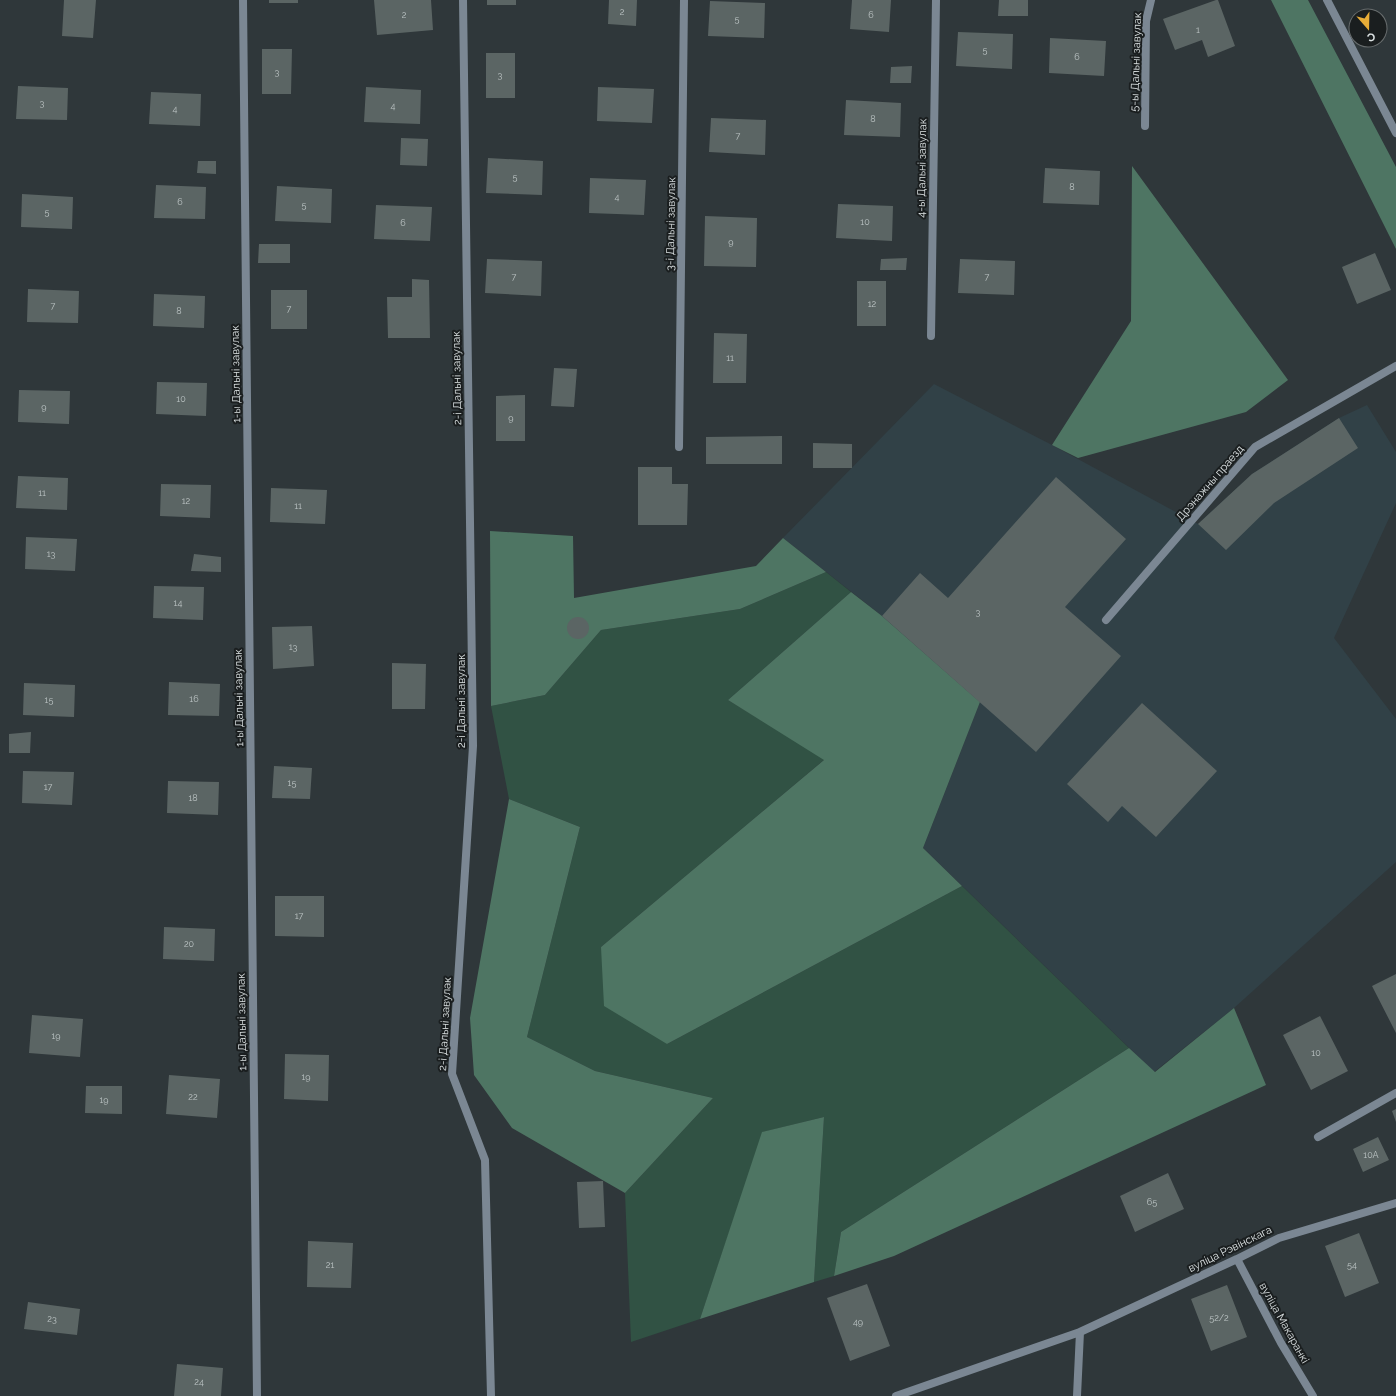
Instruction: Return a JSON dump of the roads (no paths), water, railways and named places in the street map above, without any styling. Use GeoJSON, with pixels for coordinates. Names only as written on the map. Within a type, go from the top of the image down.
{"type":"FeatureCollection","features":[{"type":"Feature","properties":{"kind":"street","name":"1-ы Дальні завулак"},"geometry":{"type":"LineString","coordinates":[[243,0],[257,1396]]}},
{"type":"Feature","properties":{"kind":"street","name":"2-і Дальні завулак"},"geometry":{"type":"LineString","coordinates":[[463,0],[473,746],[452,1074],[485,1160],[491,1396]]}},
{"type":"Feature","properties":{"kind":"street","name":"3-і Дальні завулак"},"geometry":{"type":"LineString","coordinates":[[679,447],[684,0]]}},
{"type":"Feature","properties":{"kind":"street","name":"4-ы Дальні завулак"},"geometry":{"type":"LineString","coordinates":[[931,336],[936,0]]}},
{"type":"Feature","properties":{"kind":"street","name":"5-ы Дальні завулак"},"geometry":{"type":"LineString","coordinates":[[1145,126],[1146,21],[1150,0]]}},
{"type":"Feature","properties":{"kind":"street"},"geometry":{"type":"LineString","coordinates":[[1327,0],[1396,133]]}},
{"type":"Feature","properties":{"kind":"street","name":"Дрэнажны праезд"},"geometry":{"type":"LineString","coordinates":[[1106,620],[1255,447],[1396,366]]}},
{"type":"Feature","properties":{"kind":"street"},"geometry":{"type":"LineString","coordinates":[[1318,1137],[1396,1094]]}},
{"type":"Feature","properties":{"kind":"street","name":"вуліца Рэвінскага"},"geometry":{"type":"LineString","coordinates":[[896,1396],[1080,1332],[1279,1238],[1396,1203]]}},
{"type":"Feature","properties":{"kind":"street","name":"вуліца Макаранкі"},"geometry":{"type":"LineString","coordinates":[[1237,1259],[1281,1343],[1312,1396]]}},
{"type":"Feature","properties":{"kind":"street"},"geometry":{"type":"LineString","coordinates":[[1077,1396],[1080,1332]]}}]}
